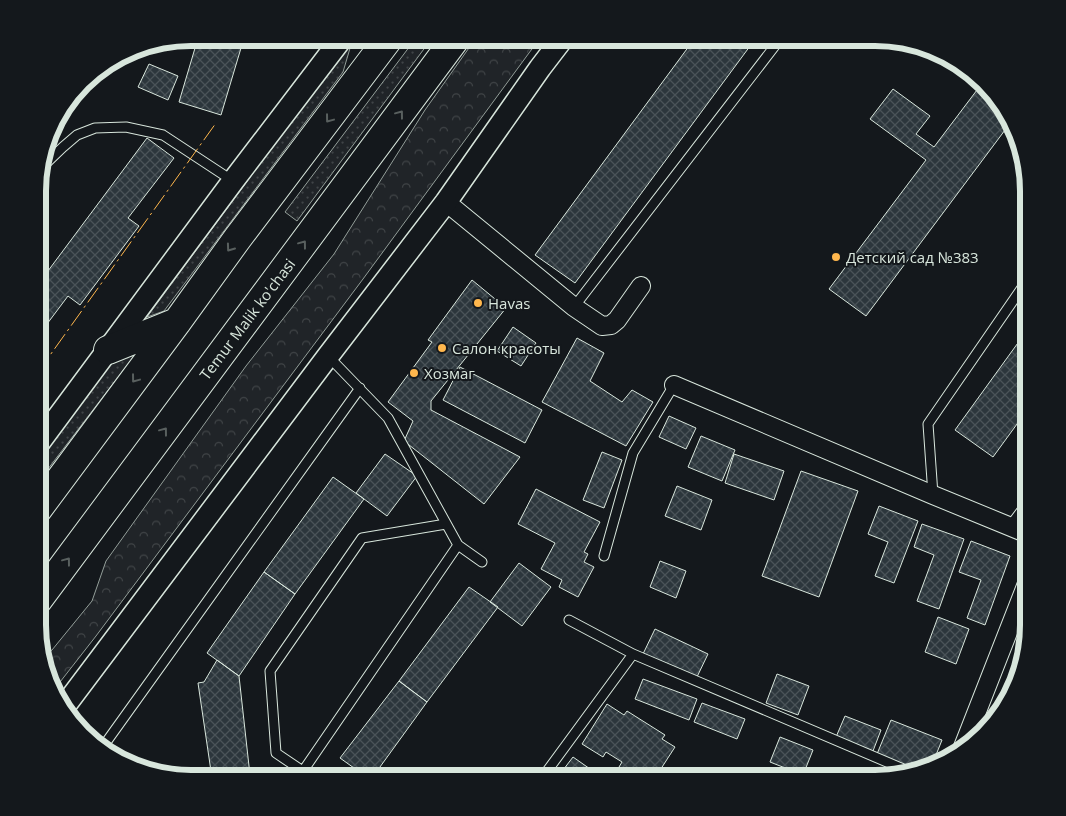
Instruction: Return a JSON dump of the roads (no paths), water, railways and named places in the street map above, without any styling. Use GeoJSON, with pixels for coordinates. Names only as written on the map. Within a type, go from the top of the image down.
{"type":"FeatureCollection","features":[{"type":"Feature","properties":{"kind":"highway"},"geometry":{"type":"LineString","coordinates":[[352,88],[365,46]]}},
{"type":"Feature","properties":{"kind":"highway"},"geometry":{"type":"LineString","coordinates":[[47,497],[383,46]]}},
{"type":"Feature","properties":{"kind":"highway","name":"Temur Malik ko'chasi"},"geometry":{"type":"LineString","coordinates":[[47,588],[450,46]]}},
{"type":"Feature","properties":{"kind":"highway"},"geometry":{"type":"LineString","coordinates":[[108,350],[177,322]]}},
{"type":"Feature","properties":{"kind":"street"},"geometry":{"type":"LineString","coordinates":[[47,429],[336,46]]}},
{"type":"Feature","properties":{"kind":"street"},"geometry":{"type":"LineString","coordinates":[[69,701],[446,202],[556,47]]}},
{"type":"Feature","properties":{"kind":"street"},"geometry":{"type":"LineString","coordinates":[[446,202],[574,306],[602,326],[611,325],[642,286]]}},
{"type":"Feature","properties":{"kind":"street"},"geometry":{"type":"LineString","coordinates":[[674,385],[1019,530]]}},
{"type":"Feature","properties":{"kind":"street"},"geometry":{"type":"LineString","coordinates":[[967,736],[1019,604]]}},
{"type":"Feature","properties":{"kind":"lane"},"geometry":{"type":"LineString","coordinates":[[574,306],[774,47]]}},
{"type":"Feature","properties":{"kind":"lane"},"geometry":{"type":"LineString","coordinates":[[50,160],[77,135],[95,128],[126,127],[163,135],[233,181]]}},
{"type":"Feature","properties":{"kind":"lane"},"geometry":{"type":"LineString","coordinates":[[933,495],[928,424],[1020,291]]}},
{"type":"Feature","properties":{"kind":"lane"},"geometry":{"type":"LineString","coordinates":[[328,356],[388,418],[458,546],[482,562]]}},
{"type":"Feature","properties":{"kind":"lane"},"geometry":{"type":"LineString","coordinates":[[604,556],[633,453],[674,385]]}},
{"type":"Feature","properties":{"kind":"lane"},"geometry":{"type":"LineString","coordinates":[[107,742],[360,388]]}},
{"type":"Feature","properties":{"kind":"lane"},"geometry":{"type":"LineString","coordinates":[[1010,526],[1019,514]]}},
{"type":"Feature","properties":{"kind":"lane"},"geometry":{"type":"LineString","coordinates":[[300,769],[276,753],[270,672],[362,538],[446,524]]}},
{"type":"Feature","properties":{"kind":"lane"},"geometry":{"type":"LineString","coordinates":[[304,769],[458,546]]}},
{"type":"Feature","properties":{"kind":"lane"},"geometry":{"type":"LineString","coordinates":[[569,620],[633,654],[900,768]]}},
{"type":"Feature","properties":{"kind":"lane"},"geometry":{"type":"LineString","coordinates":[[548,770],[633,654]]}},
{"type":"Feature","properties":{"kind":"place","name":"Детский сад №383"},"geometry":{"type":"Point","coordinates":[836,257]}},
{"type":"Feature","properties":{"kind":"place","name":"Havas"},"geometry":{"type":"Point","coordinates":[478,303]}},
{"type":"Feature","properties":{"kind":"place","name":"Салон красоты"},"geometry":{"type":"Point","coordinates":[442,348]}},
{"type":"Feature","properties":{"kind":"place","name":"Хозмаг"},"geometry":{"type":"Point","coordinates":[414,373]}}]}
